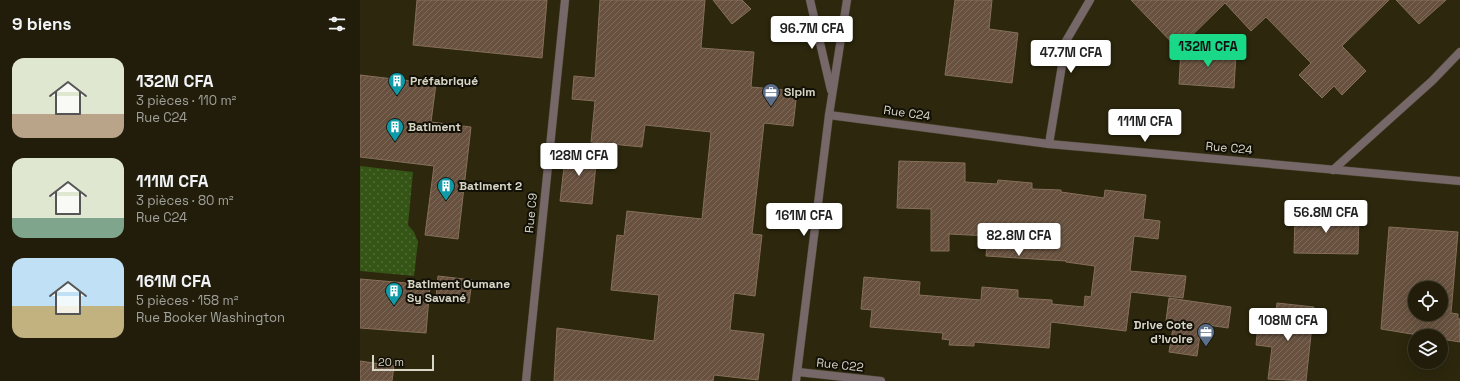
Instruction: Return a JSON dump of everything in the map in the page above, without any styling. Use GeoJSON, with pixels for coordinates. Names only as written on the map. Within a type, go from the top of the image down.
{"type":"FeatureCollection","features":[{"type":"Feature","properties":{"kind":"street","name":"Rue C9"},"geometry":{"type":"LineString","coordinates":[[526,381],[565,0]]}},
{"type":"Feature","properties":{"kind":"street"},"geometry":{"type":"LineString","coordinates":[[810,0],[832,95]]}},
{"type":"Feature","properties":{"kind":"street"},"geometry":{"type":"LineString","coordinates":[[797,377],[829,115],[847,0]]}},
{"type":"Feature","properties":{"kind":"street"},"geometry":{"type":"LineString","coordinates":[[1049,144],[1066,42],[1090,0]]}},
{"type":"Feature","properties":{"kind":"street"},"geometry":{"type":"LineString","coordinates":[[1332,170],[1432,81],[1460,52]]}},
{"type":"Feature","properties":{"kind":"street","name":"Rue C24"},"geometry":{"type":"LineString","coordinates":[[829,115],[1049,144],[1460,181]]}},
{"type":"Feature","properties":{"kind":"street","name":"Rue C22"},"geometry":{"type":"LineString","coordinates":[[797,377],[881,381]]}},
{"type":"Feature","properties":{"kind":"green space"},"geometry":{"type":"Polygon","coordinates":[[[360,166],[413,172],[408,225],[414,232],[418,242],[414,276],[360,271],[360,166]]]}},
{"type":"Feature","properties":{"kind":"building"},"geometry":{"type":"Polygon","coordinates":[[[417,0],[547,0],[542,58],[413,45],[417,0]]]}},
{"type":"Feature","properties":{"kind":"building"},"geometry":{"type":"Polygon","coordinates":[[[600,0],[705,0],[701,48],[754,52],[751,87],[797,91],[793,126],[764,123],[752,234],[762,235],[755,296],[734,293],[730,330],[764,334],[758,380],[714,375],[713,381],[554,381],[557,328],[654,341],[659,295],[611,290],[617,235],[624,236],[627,211],[702,219],[711,132],[645,125],[642,147],[591,142],[595,101],[572,99],[574,76],[595,78],[600,0]]]}},
{"type":"Feature","properties":{"kind":"building"},"geometry":{"type":"Polygon","coordinates":[[[713,0],[742,0],[751,9],[732,24],[713,0]]]}},
{"type":"Feature","properties":{"kind":"building"},"geometry":{"type":"Polygon","coordinates":[[[955,0],[992,0],[989,29],[1018,33],[1012,83],[945,75],[955,0]]]}},
{"type":"Feature","properties":{"kind":"building"},"geometry":{"type":"Polygon","coordinates":[[[1131,0],[1389,0],[1342,46],[1366,71],[1342,95],[1334,86],[1322,98],[1299,75],[1311,63],[1266,17],[1251,31],[1225,3],[1178,49],[1131,0]]]}},
{"type":"Feature","properties":{"kind":"building"},"geometry":{"type":"Polygon","coordinates":[[[1396,0],[1446,0],[1419,24],[1396,0]]]}},
{"type":"Feature","properties":{"kind":"building"},"geometry":{"type":"Polygon","coordinates":[[[1181,49],[1236,53],[1234,88],[1179,84],[1181,49]]]}},
{"type":"Feature","properties":{"kind":"building"},"geometry":{"type":"Polygon","coordinates":[[[360,75],[436,84],[431,122],[471,127],[458,239],[425,235],[434,166],[360,157],[360,75]]]}},
{"type":"Feature","properties":{"kind":"building"},"geometry":{"type":"Polygon","coordinates":[[[566,150],[597,154],[592,204],[560,201],[566,150]]]}},
{"type":"Feature","properties":{"kind":"building"},"geometry":{"type":"Polygon","coordinates":[[[899,161],[965,163],[965,182],[997,184],[998,180],[1032,183],[1032,189],[1061,190],[1061,192],[1104,198],[1105,190],[1146,195],[1143,219],[1160,221],[1158,239],[1134,236],[1130,271],[1186,276],[1183,298],[1131,292],[1126,331],[1051,322],[1049,348],[974,342],[974,346],[949,345],[950,340],[942,339],[943,333],[870,327],[872,310],[861,309],[864,277],[920,282],[919,295],[981,300],[982,287],[1018,290],[1018,298],[1052,300],[1052,304],[1084,307],[1085,296],[1091,297],[1095,266],[1066,261],[986,256],[988,236],[949,234],[949,251],[931,251],[931,209],[897,208],[899,161]]]}},
{"type":"Feature","properties":{"kind":"building"},"geometry":{"type":"Polygon","coordinates":[[[1295,214],[1359,215],[1358,254],[1294,253],[1295,214]]]}},
{"type":"Feature","properties":{"kind":"building"},"geometry":{"type":"Polygon","coordinates":[[[1389,227],[1458,232],[1451,313],[1458,314],[1458,319],[1460,319],[1460,342],[1448,340],[1448,329],[1408,329],[1408,333],[1381,329],[1389,227]]]}},
{"type":"Feature","properties":{"kind":"building"},"geometry":{"type":"Polygon","coordinates":[[[438,276],[472,280],[469,303],[436,298],[438,276]]]}},
{"type":"Feature","properties":{"kind":"building","name":"Batiment Oumane Sy Savané"},"geometry":{"type":"Polygon","coordinates":[[[360,279],[430,285],[426,333],[360,328],[360,279]]]}},
{"type":"Feature","properties":{"kind":"building"},"geometry":{"type":"Polygon","coordinates":[[[1169,298],[1231,307],[1228,328],[1208,325],[1206,335],[1200,334],[1197,356],[1169,352],[1174,322],[1166,321],[1169,298]]]}},
{"type":"Feature","properties":{"kind":"building"},"geometry":{"type":"Polygon","coordinates":[[[1277,303],[1314,307],[1306,381],[1268,379],[1272,347],[1256,345],[1258,325],[1274,326],[1277,303]]]}},
{"type":"Feature","properties":{"kind":"building"},"geometry":{"type":"Polygon","coordinates":[[[360,361],[394,366],[392,381],[360,381],[360,361]]]}},
{"type":"Feature","properties":{"kind":"place","name":"Préfabriqué"},"geometry":{"type":"Point","coordinates":[397,96]}},
{"type":"Feature","properties":{"kind":"place","name":"Sipim"},"geometry":{"type":"Point","coordinates":[771,107]}},
{"type":"Feature","properties":{"kind":"place","name":"Batiment"},"geometry":{"type":"Point","coordinates":[395,142]}},
{"type":"Feature","properties":{"kind":"place","name":"Batiment 2"},"geometry":{"type":"Point","coordinates":[446,201]}},
{"type":"Feature","properties":{"kind":"place","name":"Batiment Oumane Sy Savané"},"geometry":{"type":"Point","coordinates":[394,306]}},
{"type":"Feature","properties":{"kind":"place","name":"Drive Cote d'Ivoire"},"geometry":{"type":"Point","coordinates":[1206,347]}}]}
